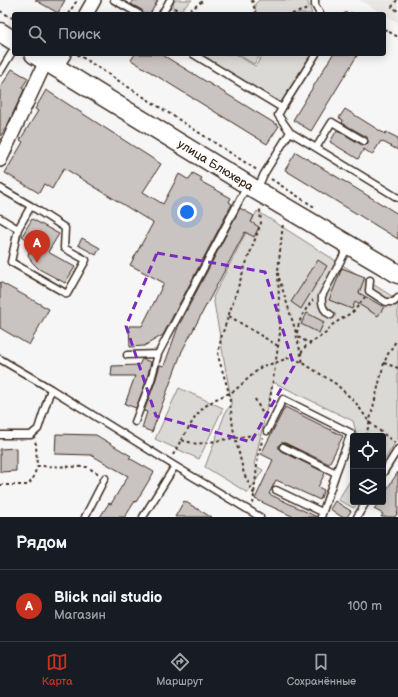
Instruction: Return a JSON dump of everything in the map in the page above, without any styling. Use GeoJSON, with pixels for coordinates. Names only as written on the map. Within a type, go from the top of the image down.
{"type":"FeatureCollection","features":[{"type":"Feature","properties":{"kind":"street"},"geometry":{"type":"LineString","coordinates":[[87,12],[94,0]]}},
{"type":"Feature","properties":{"kind":"street"},"geometry":{"type":"LineString","coordinates":[[0,32],[12,40]]}},
{"type":"Feature","properties":{"kind":"street"},"geometry":{"type":"LineString","coordinates":[[0,160],[50,59]]}},
{"type":"Feature","properties":{"kind":"street","name":"улица Блюхера"},"geometry":{"type":"LineString","coordinates":[[50,59],[256,183],[349,246],[398,274]]}},
{"type":"Feature","properties":{"kind":"lane"},"geometry":{"type":"LineString","coordinates":[[114,0],[135,12]]}},
{"type":"Feature","properties":{"kind":"lane"},"geometry":{"type":"LineString","coordinates":[[163,12],[169,2]]}},
{"type":"Feature","properties":{"kind":"lane"},"geometry":{"type":"LineString","coordinates":[[0,72],[12,52]]}},
{"type":"Feature","properties":{"kind":"lane"},"geometry":{"type":"LineString","coordinates":[[196,56],[282,108]]}},
{"type":"Feature","properties":{"kind":"lane"},"geometry":{"type":"LineString","coordinates":[[315,56],[278,115],[290,132],[398,198]]}},
{"type":"Feature","properties":{"kind":"lane"},"geometry":{"type":"LineString","coordinates":[[316,148],[332,122],[364,141]]}},
{"type":"Feature","properties":{"kind":"lane"},"geometry":{"type":"LineString","coordinates":[[135,422],[151,380],[158,354],[256,183],[290,132]]}},
{"type":"Feature","properties":{"kind":"lane"},"geometry":{"type":"LineString","coordinates":[[0,188],[31,206],[65,228],[64,248],[86,260],[67,294],[11,262],[18,229],[31,206]]}},
{"type":"Feature","properties":{"kind":"lane"},"geometry":{"type":"LineString","coordinates":[[0,218],[18,229]]}},
{"type":"Feature","properties":{"kind":"lane"},"geometry":{"type":"LineString","coordinates":[[331,316],[324,312],[321,303],[322,296],[349,246]]}},
{"type":"Feature","properties":{"kind":"lane"},"geometry":{"type":"LineString","coordinates":[[370,280],[369,291],[386,302],[394,302],[398,298]]}},
{"type":"Feature","properties":{"kind":"lane"},"geometry":{"type":"LineString","coordinates":[[127,355],[158,354]]}},
{"type":"Feature","properties":{"kind":"lane"},"geometry":{"type":"LineString","coordinates":[[0,360],[51,389],[260,517]]}},
{"type":"Feature","properties":{"kind":"lane"},"geometry":{"type":"LineString","coordinates":[[0,435],[32,435],[38,429],[51,389]]}},
{"type":"Feature","properties":{"kind":"lane"},"geometry":{"type":"LineString","coordinates":[[267,431],[283,399],[351,433],[322,514],[276,490]]}},
{"type":"Feature","properties":{"kind":"lane"},"geometry":{"type":"LineString","coordinates":[[283,447],[336,473]]}},
{"type":"Feature","properties":{"kind":"lane"},"geometry":{"type":"LineString","coordinates":[[385,469],[398,448]]}},
{"type":"Feature","properties":{"kind":"lane"},"geometry":{"type":"LineString","coordinates":[[143,517],[176,466]]}},
{"type":"Feature","properties":{"kind":"lane"},"geometry":{"type":"LineString","coordinates":[[85,517],[105,478]]}},
{"type":"Feature","properties":{"kind":"lane"},"geometry":{"type":"LineString","coordinates":[[357,517],[364,505]]}},
{"type":"Feature","properties":{"kind":"path"},"geometry":{"type":"LineString","coordinates":[[69,12],[76,0]]}},
{"type":"Feature","properties":{"kind":"path"},"geometry":{"type":"LineString","coordinates":[[188,12],[204,0]]}},
{"type":"Feature","properties":{"kind":"path"},"geometry":{"type":"LineString","coordinates":[[252,0],[255,12]]}},
{"type":"Feature","properties":{"kind":"path"},"geometry":{"type":"LineString","coordinates":[[397,0],[392,7],[398,11]]}},
{"type":"Feature","properties":{"kind":"path"},"geometry":{"type":"LineString","coordinates":[[169,2],[182,12]]}},
{"type":"Feature","properties":{"kind":"path"},"geometry":{"type":"LineString","coordinates":[[296,12],[315,3]]}},
{"type":"Feature","properties":{"kind":"path"},"geometry":{"type":"LineString","coordinates":[[0,10],[12,18]]}},
{"type":"Feature","properties":{"kind":"path"},"geometry":{"type":"LineString","coordinates":[[386,30],[398,37]]}},
{"type":"Feature","properties":{"kind":"path"},"geometry":{"type":"LineString","coordinates":[[80,56],[256,183],[318,209]]}},
{"type":"Feature","properties":{"kind":"path"},"geometry":{"type":"LineString","coordinates":[[256,183],[249,202],[266,212]]}},
{"type":"Feature","properties":{"kind":"path"},"geometry":{"type":"LineString","coordinates":[[254,495],[244,474],[235,438],[228,393],[218,356],[222,338],[243,272],[261,223],[260,209]]}},
{"type":"Feature","properties":{"kind":"path"},"geometry":{"type":"LineString","coordinates":[[255,399],[266,421],[280,333],[278,275],[279,251],[283,224],[278,220]]}},
{"type":"Feature","properties":{"kind":"path"},"geometry":{"type":"LineString","coordinates":[[278,275],[303,363]]}},
{"type":"Feature","properties":{"kind":"path"},"geometry":{"type":"LineString","coordinates":[[301,353],[306,346],[326,333],[332,325],[354,311],[369,291]]}},
{"type":"Feature","properties":{"kind":"path"},"geometry":{"type":"LineString","coordinates":[[296,334],[304,311],[314,300],[322,296]]}},
{"type":"Feature","properties":{"kind":"path"},"geometry":{"type":"LineString","coordinates":[[229,316],[278,346]]}},
{"type":"Feature","properties":{"kind":"path"},"geometry":{"type":"LineString","coordinates":[[296,334],[299,338],[307,342],[311,342]]}},
{"type":"Feature","properties":{"kind":"path"},"geometry":{"type":"LineString","coordinates":[[367,433],[384,363],[398,338]]}},
{"type":"Feature","properties":{"kind":"path"},"geometry":{"type":"LineString","coordinates":[[169,462],[196,416],[204,406],[234,391],[262,366],[276,363],[288,358],[295,359],[303,363],[341,389],[356,403],[370,423],[398,444]]}},
{"type":"Feature","properties":{"kind":"path"},"geometry":{"type":"LineString","coordinates":[[384,363],[398,368]]}},
{"type":"Feature","properties":{"kind":"path"},"geometry":{"type":"LineString","coordinates":[[181,440],[197,444],[264,434],[258,456],[252,513]]}},
{"type":"Feature","properties":{"kind":"path"},"geometry":{"type":"LineString","coordinates":[[0,485],[28,485],[33,479],[36,466],[36,444],[32,435]]}},
{"type":"Feature","properties":{"kind":"path"},"geometry":{"type":"LineString","coordinates":[[36,466],[87,467],[105,478]]}},
{"type":"Feature","properties":{"kind":"highlighted area"},"geometry":{"type":"Polygon","coordinates":[[[157,253],[265,272],[294,366],[251,442],[156,416],[126,326],[157,253]]]}},
{"type":"Feature","properties":{"kind":"shaded area"},"geometry":{"type":"Polygon","coordinates":[[[175,0],[192,0],[179,12],[173,10],[175,0]]]}},
{"type":"Feature","properties":{"kind":"shaded area"},"geometry":{"type":"Polygon","coordinates":[[[259,0],[307,0],[311,12],[256,12],[255,4],[259,0]]]}},
{"type":"Feature","properties":{"kind":"shaded area"},"geometry":{"type":"Polygon","coordinates":[[[359,0],[398,0],[398,23],[386,15],[386,12],[380,12],[359,0]]]}},
{"type":"Feature","properties":{"kind":"shaded area"},"geometry":{"type":"Polygon","coordinates":[[[201,56],[238,56],[255,66],[262,56],[312,56],[282,105],[201,56]]]}},
{"type":"Feature","properties":{"kind":"shaded area"},"geometry":{"type":"Polygon","coordinates":[[[240,56],[260,56],[254,64],[240,56]]]}},
{"type":"Feature","properties":{"kind":"shaded area"},"geometry":{"type":"Polygon","coordinates":[[[257,211],[398,300],[398,438],[386,457],[386,433],[356,433],[353,421],[273,382],[254,465],[263,470],[248,493],[205,467],[226,411],[231,405],[213,297],[257,211]]]}},
{"type":"Feature","properties":{"kind":"shaded area"},"geometry":{"type":"Polygon","coordinates":[[[179,388],[223,408],[199,459],[155,439],[179,388]]]}},
{"type":"Feature","properties":{"kind":"shaded area"},"geometry":{"type":"Polygon","coordinates":[[[350,481],[350,505],[356,505],[354,508],[338,500],[350,481]]]}},
{"type":"Feature","properties":{"kind":"building"},"geometry":{"type":"Polygon","coordinates":[[[35,0],[65,0],[59,12],[35,0]]]}},
{"type":"Feature","properties":{"kind":"building"},"geometry":{"type":"Polygon","coordinates":[[[134,0],[158,0],[151,12],[142,12],[142,10],[131,4],[134,0]]]}},
{"type":"Feature","properties":{"kind":"building"},"geometry":{"type":"Polygon","coordinates":[[[134,56],[164,56],[279,126],[267,144],[131,60],[134,56]]]}},
{"type":"Feature","properties":{"kind":"building"},"geometry":{"type":"Polygon","coordinates":[[[332,56],[357,56],[311,131],[293,120],[332,56]]]}},
{"type":"Feature","properties":{"kind":"building"},"geometry":{"type":"Polygon","coordinates":[[[12,69],[28,78],[22,88],[24,90],[7,126],[0,137],[0,88],[12,69]]]}},
{"type":"Feature","properties":{"kind":"building"},"geometry":{"type":"Polygon","coordinates":[[[46,90],[161,164],[143,192],[163,204],[179,174],[189,180],[193,173],[202,178],[200,181],[231,198],[229,202],[232,204],[163,335],[144,346],[130,347],[129,326],[142,326],[164,283],[130,265],[153,223],[64,168],[52,189],[44,184],[39,193],[5,173],[23,142],[20,140],[38,111],[35,109],[46,90]]]}},
{"type":"Feature","properties":{"kind":"building"},"geometry":{"type":"Polygon","coordinates":[[[345,109],[385,134],[386,132],[398,138],[398,150],[381,141],[372,155],[364,149],[358,159],[330,142],[337,130],[362,145],[366,145],[368,143],[367,137],[342,123],[343,120],[339,118],[345,109]]]}},
{"type":"Feature","properties":{"kind":"building"},"geometry":{"type":"Polygon","coordinates":[[[296,152],[398,214],[398,239],[285,170],[296,152]]]}},
{"type":"Feature","properties":{"kind":"building"},"geometry":{"type":"Polygon","coordinates":[[[240,208],[254,216],[251,222],[259,227],[254,237],[245,232],[182,351],[152,432],[142,428],[147,412],[144,411],[160,365],[164,366],[178,327],[240,208]]]}},
{"type":"Feature","properties":{"kind":"building"},"geometry":{"type":"Polygon","coordinates":[[[32,219],[59,234],[48,252],[75,267],[65,283],[39,269],[28,255],[32,243],[22,236],[32,219]]]}},
{"type":"Feature","properties":{"kind":"building"},"geometry":{"type":"Polygon","coordinates":[[[82,238],[100,248],[96,255],[78,245],[82,238]]]}},
{"type":"Feature","properties":{"kind":"building"},"geometry":{"type":"Polygon","coordinates":[[[318,260],[327,266],[301,309],[291,302],[318,260]]]}},
{"type":"Feature","properties":{"kind":"building"},"geometry":{"type":"Polygon","coordinates":[[[342,268],[365,277],[359,293],[384,307],[378,316],[355,302],[352,309],[329,300],[342,268]]]}},
{"type":"Feature","properties":{"kind":"building"},"geometry":{"type":"Polygon","coordinates":[[[0,282],[49,309],[29,345],[0,328],[0,282]]]}},
{"type":"Feature","properties":{"kind":"building"},"geometry":{"type":"Polygon","coordinates":[[[307,313],[324,322],[319,333],[301,324],[307,313]]]}},
{"type":"Feature","properties":{"kind":"building"},"geometry":{"type":"Polygon","coordinates":[[[142,359],[151,362],[147,379],[136,408],[125,404],[135,376],[111,376],[112,366],[139,365],[142,359]]]}},
{"type":"Feature","properties":{"kind":"building"},"geometry":{"type":"Polygon","coordinates":[[[285,407],[343,436],[329,464],[285,443],[281,443],[279,445],[279,449],[281,451],[325,473],[318,487],[324,490],[320,500],[276,480],[269,494],[317,517],[294,517],[255,499],[273,460],[261,454],[285,407]]]}},
{"type":"Feature","properties":{"kind":"building"},"geometry":{"type":"Polygon","coordinates":[[[56,434],[96,435],[131,456],[129,458],[154,472],[125,517],[100,517],[109,503],[111,504],[128,476],[91,455],[55,454],[56,434]]]}},
{"type":"Feature","properties":{"kind":"building"},"geometry":{"type":"Polygon","coordinates":[[[16,448],[16,471],[0,472],[0,449],[16,448]]]}},
{"type":"Feature","properties":{"kind":"building"},"geometry":{"type":"Polygon","coordinates":[[[398,472],[398,512],[395,517],[381,517],[383,514],[374,509],[377,505],[386,505],[386,490],[398,472]]]}},
{"type":"Feature","properties":{"kind":"building"},"geometry":{"type":"Polygon","coordinates":[[[184,501],[211,517],[175,517],[184,501]]]}},
{"type":"Feature","properties":{"kind":"building"},"geometry":{"type":"Polygon","coordinates":[[[335,501],[351,511],[347,517],[342,517],[330,509],[335,501]]]}},
{"type":"Feature","properties":{"kind":"place","name":"Blick nail studio"},"geometry":{"type":"Point","coordinates":[37,263]}}]}
